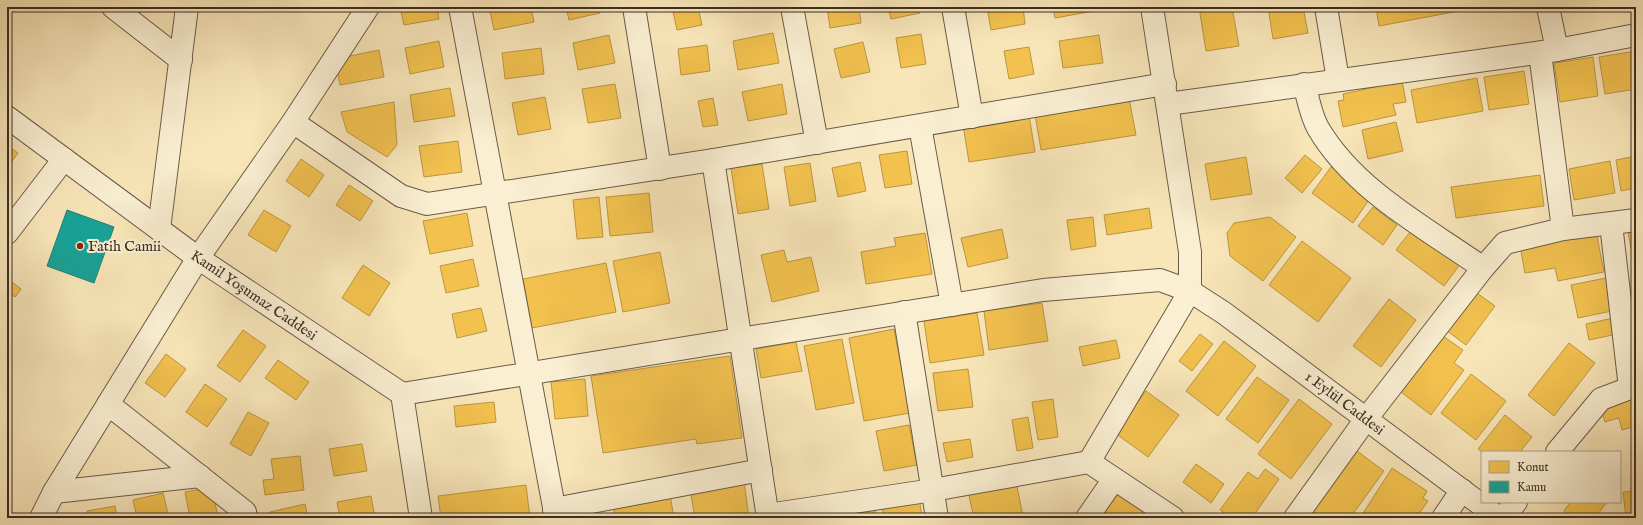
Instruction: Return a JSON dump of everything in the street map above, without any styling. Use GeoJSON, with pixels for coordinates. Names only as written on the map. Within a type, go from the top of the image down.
{"type":"FeatureCollection","features":[{"type":"Feature","properties":{"kind":"street"},"geometry":{"type":"LineString","coordinates":[[113,7],[181,60]]}},
{"type":"Feature","properties":{"kind":"street"},"geometry":{"type":"LineString","coordinates":[[159,230],[187,7]]}},
{"type":"Feature","properties":{"kind":"street"},"geometry":{"type":"LineString","coordinates":[[41,518],[54,492],[198,258],[293,122],[368,7]]}},
{"type":"Feature","properties":{"kind":"street"},"geometry":{"type":"LineString","coordinates":[[460,7],[555,513],[590,510],[761,470]]}},
{"type":"Feature","properties":{"kind":"street"},"geometry":{"type":"LineString","coordinates":[[634,7],[660,169]]}},
{"type":"Feature","properties":{"kind":"street"},"geometry":{"type":"LineString","coordinates":[[792,7],[817,143]]}},
{"type":"Feature","properties":{"kind":"street"},"geometry":{"type":"LineString","coordinates":[[954,7],[972,117]]}},
{"type":"Feature","properties":{"kind":"street"},"geometry":{"type":"LineString","coordinates":[[1089,462],[1190,291],[1190,252],[1167,94],[1152,7]]}},
{"type":"Feature","properties":{"kind":"street"},"geometry":{"type":"LineString","coordinates":[[1326,7],[1338,80]]}},
{"type":"Feature","properties":{"kind":"street"},"geometry":{"type":"LineString","coordinates":[[1548,7],[1549,51],[1562,228]]}},
{"type":"Feature","properties":{"kind":"street"},"geometry":{"type":"LineString","coordinates":[[293,122],[402,196],[427,204],[660,169],[972,117],[1167,94],[1304,84],[1338,80],[1549,51],[1636,35]]}},
{"type":"Feature","properties":{"kind":"street"},"geometry":{"type":"LineString","coordinates":[[1304,84],[1317,127],[1342,162],[1372,191],[1484,268]]}},
{"type":"Feature","properties":{"kind":"street","name":"Kamil Yoşumaz Caddesi"},"geometry":{"type":"LineString","coordinates":[[7,117],[198,258],[402,394]]}},
{"type":"Feature","properties":{"kind":"street"},"geometry":{"type":"LineString","coordinates":[[920,126],[952,305]]}},
{"type":"Feature","properties":{"kind":"street"},"geometry":{"type":"LineString","coordinates":[[7,233],[64,159]]}},
{"type":"Feature","properties":{"kind":"street"},"geometry":{"type":"LineString","coordinates":[[713,160],[768,516],[933,490],[1089,462],[1173,518]]}},
{"type":"Feature","properties":{"kind":"street"},"geometry":{"type":"LineString","coordinates":[[1295,518],[1366,419],[1505,243],[1562,228],[1611,224],[1636,220]]}},
{"type":"Feature","properties":{"kind":"street"},"geometry":{"type":"LineString","coordinates":[[1558,451],[1601,398],[1633,387],[1611,224]]}},
{"type":"Feature","properties":{"kind":"street","name":"1 Eylül Caddesi"},"geometry":{"type":"LineString","coordinates":[[402,394],[1043,290],[1160,280],[1190,291],[1224,313],[1499,518]]}},
{"type":"Feature","properties":{"kind":"street"},"geometry":{"type":"LineString","coordinates":[[904,312],[937,518]]}},
{"type":"Feature","properties":{"kind":"street"},"geometry":{"type":"LineString","coordinates":[[402,394],[421,518]]}},
{"type":"Feature","properties":{"kind":"street"},"geometry":{"type":"LineString","coordinates":[[108,404],[245,512],[246,518]]}},
{"type":"Feature","properties":{"kind":"street"},"geometry":{"type":"LineString","coordinates":[[54,492],[200,476]]}},
{"type":"Feature","properties":{"kind":"street"},"geometry":{"type":"LineString","coordinates":[[1087,518],[1114,479]]}},
{"type":"Feature","properties":{"kind":"street"},"geometry":{"type":"LineString","coordinates":[[1443,518],[1462,490]]}},
{"type":"Feature","properties":{"kind":"street"},"geometry":{"type":"LineString","coordinates":[[1503,518],[1515,503]]}},
{"type":"Feature","properties":{"kind":"building: Konut"},"geometry":{"type":"Polygon","coordinates":[[[400,7],[437,7],[439,19],[404,25],[400,7]]]}},
{"type":"Feature","properties":{"kind":"building: Konut"},"geometry":{"type":"Polygon","coordinates":[[[489,7],[531,7],[534,22],[494,30],[489,7]]]}},
{"type":"Feature","properties":{"kind":"building: Konut"},"geometry":{"type":"Polygon","coordinates":[[[566,7],[598,7],[600,13],[569,20],[566,7]]]}},
{"type":"Feature","properties":{"kind":"building: Konut"},"geometry":{"type":"Polygon","coordinates":[[[672,7],[698,7],[702,25],[677,30],[672,7]]]}},
{"type":"Feature","properties":{"kind":"building: Konut"},"geometry":{"type":"Polygon","coordinates":[[[827,7],[859,7],[861,23],[830,28],[827,7]]]}},
{"type":"Feature","properties":{"kind":"building: Konut"},"geometry":{"type":"Polygon","coordinates":[[[888,7],[919,7],[920,13],[891,19],[888,7]]]}},
{"type":"Feature","properties":{"kind":"building: Konut"},"geometry":{"type":"Polygon","coordinates":[[[987,7],[1023,7],[1025,24],[991,30],[987,7]]]}},
{"type":"Feature","properties":{"kind":"building: Konut"},"geometry":{"type":"Polygon","coordinates":[[[1053,7],[1093,7],[1094,11],[1055,18],[1053,7]]]}},
{"type":"Feature","properties":{"kind":"building: Konut"},"geometry":{"type":"Polygon","coordinates":[[[1199,7],[1232,7],[1239,46],[1206,51],[1199,7]]]}},
{"type":"Feature","properties":{"kind":"building: Konut"},"geometry":{"type":"Polygon","coordinates":[[[1268,7],[1303,7],[1308,33],[1273,39],[1268,7]]]}},
{"type":"Feature","properties":{"kind":"building: Konut"},"geometry":{"type":"Polygon","coordinates":[[[1376,7],[1480,7],[1379,26],[1376,7]]]}},
{"type":"Feature","properties":{"kind":"building: Konut"},"geometry":{"type":"Polygon","coordinates":[[[773,33],[779,63],[738,70],[733,41],[773,33]]]}},
{"type":"Feature","properties":{"kind":"building: Konut"},"geometry":{"type":"Polygon","coordinates":[[[921,34],[926,64],[901,68],[896,38],[921,34]]]}},
{"type":"Feature","properties":{"kind":"building: Konut"},"geometry":{"type":"Polygon","coordinates":[[[609,35],[615,63],[578,70],[573,43],[609,35]]]}},
{"type":"Feature","properties":{"kind":"building: Konut"},"geometry":{"type":"Polygon","coordinates":[[[1099,35],[1103,63],[1063,68],[1059,41],[1099,35]]]}},
{"type":"Feature","properties":{"kind":"building: Konut"},"geometry":{"type":"Polygon","coordinates":[[[439,41],[444,67],[410,74],[405,48],[439,41]]]}},
{"type":"Feature","properties":{"kind":"building: Konut"},"geometry":{"type":"Polygon","coordinates":[[[863,42],[870,72],[841,78],[834,49],[863,42]]]}},
{"type":"Feature","properties":{"kind":"building: Konut"},"geometry":{"type":"Polygon","coordinates":[[[707,45],[710,71],[681,75],[678,49],[707,45]]]}},
{"type":"Feature","properties":{"kind":"building: Konut"},"geometry":{"type":"Polygon","coordinates":[[[1029,47],[1034,74],[1009,79],[1004,51],[1029,47]]]}},
{"type":"Feature","properties":{"kind":"building: Konut"},"geometry":{"type":"Polygon","coordinates":[[[541,48],[544,74],[505,79],[502,53],[541,48]]]}},
{"type":"Feature","properties":{"kind":"building: Konut"},"geometry":{"type":"Polygon","coordinates":[[[379,50],[384,77],[340,85],[335,59],[379,50]]]}},
{"type":"Feature","properties":{"kind":"building: Konut"},"geometry":{"type":"Polygon","coordinates":[[[1636,51],[1636,89],[1605,94],[1599,57],[1636,51]]]}},
{"type":"Feature","properties":{"kind":"building: Konut"},"geometry":{"type":"Polygon","coordinates":[[[1593,57],[1598,96],[1560,102],[1554,63],[1593,57]]]}},
{"type":"Feature","properties":{"kind":"building: Konut"},"geometry":{"type":"Polygon","coordinates":[[[1524,71],[1529,104],[1489,110],[1484,77],[1524,71]]]}},
{"type":"Feature","properties":{"kind":"building: Konut"},"geometry":{"type":"Polygon","coordinates":[[[1477,78],[1483,111],[1417,123],[1411,90],[1477,78]]]}},
{"type":"Feature","properties":{"kind":"building: Konut"},"geometry":{"type":"Polygon","coordinates":[[[1402,81],[1406,102],[1393,104],[1396,115],[1343,127],[1338,101],[1344,100],[1343,94],[1402,81]]]}},
{"type":"Feature","properties":{"kind":"building: Konut"},"geometry":{"type":"Polygon","coordinates":[[[615,84],[621,118],[588,123],[582,89],[615,84]]]}},
{"type":"Feature","properties":{"kind":"building: Konut"},"geometry":{"type":"Polygon","coordinates":[[[782,84],[787,114],[748,121],[742,92],[782,84]]]}},
{"type":"Feature","properties":{"kind":"building: Konut"},"geometry":{"type":"Polygon","coordinates":[[[450,88],[455,116],[414,122],[410,95],[450,88]]]}},
{"type":"Feature","properties":{"kind":"building: Konut"},"geometry":{"type":"Polygon","coordinates":[[[545,97],[551,129],[518,135],[512,103],[545,97]]]}},
{"type":"Feature","properties":{"kind":"building: Konut"},"geometry":{"type":"Polygon","coordinates":[[[713,98],[718,125],[703,127],[698,101],[713,98]]]}},
{"type":"Feature","properties":{"kind":"building: Konut"},"geometry":{"type":"Polygon","coordinates":[[[1129,98],[1136,135],[1041,150],[1035,114],[1129,98]]]}},
{"type":"Feature","properties":{"kind":"building: Konut"},"geometry":{"type":"Polygon","coordinates":[[[394,102],[397,145],[387,157],[347,132],[341,112],[394,102]]]}},
{"type":"Feature","properties":{"kind":"building: Konut"},"geometry":{"type":"Polygon","coordinates":[[[1029,115],[1035,152],[969,162],[963,125],[1029,115]]]}},
{"type":"Feature","properties":{"kind":"building: Konut"},"geometry":{"type":"Polygon","coordinates":[[[1396,122],[1403,151],[1368,159],[1362,130],[1396,122]]]}},
{"type":"Feature","properties":{"kind":"building: Konut"},"geometry":{"type":"Polygon","coordinates":[[[458,141],[462,172],[424,177],[419,146],[458,141]]]}},
{"type":"Feature","properties":{"kind":"building: Konut"},"geometry":{"type":"Polygon","coordinates":[[[7,145],[18,153],[7,168],[7,145]]]}},
{"type":"Feature","properties":{"kind":"building: Konut"},"geometry":{"type":"Polygon","coordinates":[[[907,151],[912,184],[885,188],[879,155],[907,151]]]}},
{"type":"Feature","properties":{"kind":"building: Konut"},"geometry":{"type":"Polygon","coordinates":[[[1305,155],[1322,169],[1302,193],[1285,178],[1305,155]]]}},
{"type":"Feature","properties":{"kind":"building: Konut"},"geometry":{"type":"Polygon","coordinates":[[[1636,156],[1636,188],[1621,191],[1616,160],[1636,156]]]}},
{"type":"Feature","properties":{"kind":"building: Konut"},"geometry":{"type":"Polygon","coordinates":[[[1246,157],[1252,194],[1211,200],[1205,164],[1246,157]]]}},
{"type":"Feature","properties":{"kind":"building: Konut"},"geometry":{"type":"Polygon","coordinates":[[[301,159],[324,175],[309,197],[286,181],[301,159]]]}},
{"type":"Feature","properties":{"kind":"building: Konut"},"geometry":{"type":"Polygon","coordinates":[[[1610,161],[1615,193],[1574,200],[1569,169],[1610,161]]]}},
{"type":"Feature","properties":{"kind":"building: Konut"},"geometry":{"type":"Polygon","coordinates":[[[860,162],[866,191],[838,197],[832,168],[860,162]]]}},
{"type":"Feature","properties":{"kind":"building: Konut"},"geometry":{"type":"Polygon","coordinates":[[[810,163],[816,201],[790,206],[784,167],[810,163]]]}},
{"type":"Feature","properties":{"kind":"building: Konut"},"geometry":{"type":"Polygon","coordinates":[[[762,164],[769,209],[738,214],[731,168],[762,164]]]}},
{"type":"Feature","properties":{"kind":"building: Konut"},"geometry":{"type":"Polygon","coordinates":[[[1331,167],[1371,197],[1353,223],[1312,193],[1331,167]]]}},
{"type":"Feature","properties":{"kind":"building: Konut"},"geometry":{"type":"Polygon","coordinates":[[[1540,175],[1544,206],[1456,218],[1451,187],[1540,175]]]}},
{"type":"Feature","properties":{"kind":"building: Konut"},"geometry":{"type":"Polygon","coordinates":[[[349,185],[373,201],[360,221],[336,205],[349,185]]]}},
{"type":"Feature","properties":{"kind":"building: Konut"},"geometry":{"type":"Polygon","coordinates":[[[649,193],[653,232],[610,236],[606,197],[649,193]]]}},
{"type":"Feature","properties":{"kind":"building: Konut"},"geometry":{"type":"Polygon","coordinates":[[[599,197],[603,237],[577,239],[573,200],[599,197]]]}},
{"type":"Feature","properties":{"kind":"building: Konut"},"geometry":{"type":"Polygon","coordinates":[[[1373,207],[1397,225],[1383,245],[1358,226],[1373,207]]]}},
{"type":"Feature","properties":{"kind":"building: Konut"},"geometry":{"type":"Polygon","coordinates":[[[1149,208],[1152,228],[1107,235],[1104,215],[1149,208]]]}},
{"type":"Feature","properties":{"kind":"building: Konut"},"geometry":{"type":"Polygon","coordinates":[[[264,210],[291,226],[276,252],[248,235],[264,210]]]}},
{"type":"Feature","properties":{"kind":"building: Konut"},"geometry":{"type":"Polygon","coordinates":[[[467,213],[473,246],[430,254],[423,221],[467,213]]]}},
{"type":"Feature","properties":{"kind":"building: Konut"},"geometry":{"type":"Polygon","coordinates":[[[1093,217],[1096,246],[1071,250],[1067,220],[1093,217]]]}},
{"type":"Feature","properties":{"kind":"building: Konut"},"geometry":{"type":"Polygon","coordinates":[[[1270,217],[1296,237],[1263,281],[1230,256],[1227,233],[1234,223],[1270,217]]]}},
{"type":"Feature","properties":{"kind":"building: Konut"},"geometry":{"type":"Polygon","coordinates":[[[1413,228],[1461,263],[1444,286],[1396,250],[1413,228]]]}},
{"type":"Feature","properties":{"kind":"building: Konut"},"geometry":{"type":"Polygon","coordinates":[[[1002,229],[1008,258],[968,267],[961,238],[1002,229]]]}},
{"type":"Feature","properties":{"kind":"building: Konut"},"geometry":{"type":"Polygon","coordinates":[[[1596,231],[1604,272],[1558,281],[1555,268],[1525,273],[1520,246],[1596,231]]]}},
{"type":"Feature","properties":{"kind":"building: Konut"},"geometry":{"type":"Polygon","coordinates":[[[1636,231],[1636,248],[1631,249],[1628,232],[1636,231]]]}},
{"type":"Feature","properties":{"kind":"building: Konut"},"geometry":{"type":"Polygon","coordinates":[[[925,233],[932,274],[866,284],[861,252],[896,246],[894,238],[925,233]]]}},
{"type":"Feature","properties":{"kind":"building: Konut"},"geometry":{"type":"Polygon","coordinates":[[[1302,241],[1351,278],[1318,322],[1269,285],[1302,241]]]}},
{"type":"Feature","properties":{"kind":"building: Konut"},"geometry":{"type":"Polygon","coordinates":[[[784,250],[787,262],[811,257],[819,291],[772,302],[761,255],[784,250]]]}},
{"type":"Feature","properties":{"kind":"building: Konut"},"geometry":{"type":"Polygon","coordinates":[[[660,252],[670,303],[623,312],[613,261],[660,252]]]}},
{"type":"Feature","properties":{"kind":"building: Konut"},"geometry":{"type":"Polygon","coordinates":[[[1636,255],[1636,277],[1632,256],[1636,255]]]}},
{"type":"Feature","properties":{"kind":"building: Konut"},"geometry":{"type":"Polygon","coordinates":[[[473,259],[479,286],[446,293],[440,266],[473,259]]]}},
{"type":"Feature","properties":{"kind":"building: Konut"},"geometry":{"type":"Polygon","coordinates":[[[606,263],[616,312],[532,328],[523,279],[606,263]]]}},
{"type":"Feature","properties":{"kind":"building: Konut"},"geometry":{"type":"Polygon","coordinates":[[[363,265],[390,283],[369,316],[342,298],[363,265]]]}},
{"type":"Feature","properties":{"kind":"building: Konut"},"geometry":{"type":"Polygon","coordinates":[[[7,278],[21,289],[15,297],[7,291],[7,278]]]}},
{"type":"Feature","properties":{"kind":"building: Konut"},"geometry":{"type":"Polygon","coordinates":[[[1606,278],[1612,311],[1578,318],[1571,285],[1606,278]]]}},
{"type":"Feature","properties":{"kind":"building: Konut"},"geometry":{"type":"Polygon","coordinates":[[[1474,291],[1495,306],[1466,345],[1446,330],[1474,291]]]}},
{"type":"Feature","properties":{"kind":"building: Konut"},"geometry":{"type":"Polygon","coordinates":[[[1389,299],[1416,320],[1381,367],[1353,346],[1389,299]]]}},
{"type":"Feature","properties":{"kind":"building: Konut"},"geometry":{"type":"Polygon","coordinates":[[[1042,303],[1048,341],[989,350],[984,311],[1042,303]]]}},
{"type":"Feature","properties":{"kind":"building: Konut"},"geometry":{"type":"Polygon","coordinates":[[[481,308],[487,331],[457,338],[452,314],[481,308]]]}},
{"type":"Feature","properties":{"kind":"building: Konut"},"geometry":{"type":"Polygon","coordinates":[[[977,313],[984,355],[930,363],[924,321],[977,313]]]}},
{"type":"Feature","properties":{"kind":"building: Konut"},"geometry":{"type":"Polygon","coordinates":[[[1613,318],[1617,334],[1589,340],[1586,324],[1613,318]]]}},
{"type":"Feature","properties":{"kind":"building: Konut"},"geometry":{"type":"Polygon","coordinates":[[[894,329],[910,413],[864,421],[849,338],[894,329]]]}},
{"type":"Feature","properties":{"kind":"building: Konut"},"geometry":{"type":"Polygon","coordinates":[[[243,330],[266,346],[240,382],[217,366],[243,330]]]}},
{"type":"Feature","properties":{"kind":"building: Konut"},"geometry":{"type":"Polygon","coordinates":[[[1437,332],[1463,350],[1454,363],[1464,370],[1431,415],[1401,392],[1437,332]]]}},
{"type":"Feature","properties":{"kind":"building: Konut"},"geometry":{"type":"Polygon","coordinates":[[[1200,334],[1213,344],[1192,371],[1179,361],[1200,334]]]}},
{"type":"Feature","properties":{"kind":"building: Konut"},"geometry":{"type":"Polygon","coordinates":[[[842,339],[854,403],[816,410],[804,346],[842,339]]]}},
{"type":"Feature","properties":{"kind":"building: Konut"},"geometry":{"type":"Polygon","coordinates":[[[1116,340],[1120,358],[1083,366],[1079,347],[1116,340]]]}},
{"type":"Feature","properties":{"kind":"building: Konut"},"geometry":{"type":"Polygon","coordinates":[[[1224,341],[1256,366],[1218,416],[1186,391],[1224,341]]]}},
{"type":"Feature","properties":{"kind":"building: Konut"},"geometry":{"type":"Polygon","coordinates":[[[796,342],[802,371],[761,378],[756,349],[796,342]]]}},
{"type":"Feature","properties":{"kind":"building: Konut"},"geometry":{"type":"Polygon","coordinates":[[[1569,343],[1595,363],[1554,416],[1528,395],[1569,343]]]}},
{"type":"Feature","properties":{"kind":"building: Konut"},"geometry":{"type":"Polygon","coordinates":[[[166,354],[186,369],[165,397],[145,383],[166,354]]]}},
{"type":"Feature","properties":{"kind":"building: Konut"},"geometry":{"type":"Polygon","coordinates":[[[730,356],[742,438],[697,444],[696,439],[603,453],[591,376],[730,356]]]}},
{"type":"Feature","properties":{"kind":"building: Konut"},"geometry":{"type":"Polygon","coordinates":[[[278,360],[309,382],[296,400],[265,378],[278,360]]]}},
{"type":"Feature","properties":{"kind":"building: Konut"},"geometry":{"type":"Polygon","coordinates":[[[968,369],[973,407],[938,411],[933,373],[968,369]]]}},
{"type":"Feature","properties":{"kind":"building: Konut"},"geometry":{"type":"Polygon","coordinates":[[[1471,374],[1506,401],[1476,440],[1441,413],[1471,374]]]}},
{"type":"Feature","properties":{"kind":"building: Konut"},"geometry":{"type":"Polygon","coordinates":[[[1257,377],[1289,400],[1258,443],[1226,419],[1257,377]]]}},
{"type":"Feature","properties":{"kind":"building: Konut"},"geometry":{"type":"Polygon","coordinates":[[[585,379],[588,416],[555,419],[551,382],[585,379]]]}},
{"type":"Feature","properties":{"kind":"building: Konut"},"geometry":{"type":"Polygon","coordinates":[[[205,384],[227,399],[207,427],[186,412],[205,384]]]}},
{"type":"Feature","properties":{"kind":"building: Konut"},"geometry":{"type":"Polygon","coordinates":[[[1146,391],[1179,415],[1148,457],[1115,433],[1146,391]]]}},
{"type":"Feature","properties":{"kind":"building: Konut"},"geometry":{"type":"Polygon","coordinates":[[[1636,395],[1636,426],[1622,430],[1619,418],[1605,422],[1601,410],[1612,407],[1611,402],[1636,395]]]}},
{"type":"Feature","properties":{"kind":"building: Konut"},"geometry":{"type":"Polygon","coordinates":[[[1053,399],[1058,437],[1038,440],[1032,402],[1053,399]]]}},
{"type":"Feature","properties":{"kind":"building: Konut"},"geometry":{"type":"Polygon","coordinates":[[[1299,399],[1332,424],[1291,479],[1258,454],[1299,399]]]}},
{"type":"Feature","properties":{"kind":"building: Konut"},"geometry":{"type":"Polygon","coordinates":[[[494,402],[496,422],[456,427],[454,406],[494,402]]]}},
{"type":"Feature","properties":{"kind":"building: Konut"},"geometry":{"type":"Polygon","coordinates":[[[248,412],[269,423],[251,456],[230,444],[248,412]]]}},
{"type":"Feature","properties":{"kind":"building: Konut"},"geometry":{"type":"Polygon","coordinates":[[[1505,415],[1532,437],[1521,451],[1481,451],[1478,449],[1505,415]]]}},
{"type":"Feature","properties":{"kind":"building: Konut"},"geometry":{"type":"Polygon","coordinates":[[[1028,417],[1033,448],[1017,451],[1012,420],[1028,417]]]}},
{"type":"Feature","properties":{"kind":"building: Konut"},"geometry":{"type":"Polygon","coordinates":[[[909,425],[917,465],[884,471],[876,431],[909,425]]]}},
{"type":"Feature","properties":{"kind":"building: Konut"},"geometry":{"type":"Polygon","coordinates":[[[970,439],[973,457],[947,462],[943,443],[970,439]]]}},
{"type":"Feature","properties":{"kind":"building: Konut"},"geometry":{"type":"Polygon","coordinates":[[[362,444],[367,471],[334,476],[329,449],[362,444]]]}},
{"type":"Feature","properties":{"kind":"building: Konut"},"geometry":{"type":"Polygon","coordinates":[[[1353,448],[1384,471],[1350,518],[1302,518],[1353,448]]]}},
{"type":"Feature","properties":{"kind":"building: Konut"},"geometry":{"type":"Polygon","coordinates":[[[300,456],[304,490],[265,495],[263,480],[274,479],[271,459],[300,456]]]}},
{"type":"Feature","properties":{"kind":"building: Konut"},"geometry":{"type":"Polygon","coordinates":[[[1196,464],[1224,484],[1211,503],[1183,482],[1196,464]]]}},
{"type":"Feature","properties":{"kind":"building: Konut"},"geometry":{"type":"Polygon","coordinates":[[[1392,468],[1427,491],[1423,498],[1428,501],[1416,518],[1360,518],[1392,468]]]}},
{"type":"Feature","properties":{"kind":"building: Konut"},"geometry":{"type":"Polygon","coordinates":[[[1265,469],[1279,479],[1252,518],[1231,518],[1220,510],[1248,472],[1258,479],[1265,469]]]}},
{"type":"Feature","properties":{"kind":"building: Konut"},"geometry":{"type":"Polygon","coordinates":[[[1015,477],[1023,516],[1011,518],[974,518],[967,487],[1015,477]]]}},
{"type":"Feature","properties":{"kind":"building: Konut"},"geometry":{"type":"Polygon","coordinates":[[[744,481],[749,518],[695,518],[690,489],[744,481]]]}},
{"type":"Feature","properties":{"kind":"building: Konut"},"geometry":{"type":"Polygon","coordinates":[[[526,485],[530,518],[441,518],[438,496],[526,485]]]}},
{"type":"Feature","properties":{"kind":"building: Konut"},"geometry":{"type":"Polygon","coordinates":[[[1123,486],[1169,518],[1101,518],[1123,486]]]}},
{"type":"Feature","properties":{"kind":"building: Konut"},"geometry":{"type":"Polygon","coordinates":[[[212,487],[218,518],[190,518],[185,492],[212,487]]]}},
{"type":"Feature","properties":{"kind":"building: Konut"},"geometry":{"type":"Polygon","coordinates":[[[1636,491],[1636,518],[1626,518],[1623,492],[1636,491]]]}},
{"type":"Feature","properties":{"kind":"building: Konut"},"geometry":{"type":"Polygon","coordinates":[[[163,493],[169,518],[137,518],[133,500],[163,493]]]}},
{"type":"Feature","properties":{"kind":"building: Konut"},"geometry":{"type":"Polygon","coordinates":[[[670,495],[674,518],[615,518],[613,504],[670,495]]]}},
{"type":"Feature","properties":{"kind":"building: Konut"},"geometry":{"type":"Polygon","coordinates":[[[371,496],[375,518],[340,518],[337,502],[371,496]]]}},
{"type":"Feature","properties":{"kind":"building: Konut"},"geometry":{"type":"Polygon","coordinates":[[[919,496],[922,518],[884,518],[881,502],[919,496]]]}},
{"type":"Feature","properties":{"kind":"building: Konut"},"geometry":{"type":"Polygon","coordinates":[[[1568,503],[1606,503],[1595,518],[1574,518],[1564,511],[1569,504],[1568,503]]]}},
{"type":"Feature","properties":{"kind":"building: Konut"},"geometry":{"type":"Polygon","coordinates":[[[305,504],[308,518],[272,518],[270,512],[305,504]]]}},
{"type":"Feature","properties":{"kind":"building: Konut"},"geometry":{"type":"Polygon","coordinates":[[[874,504],[876,518],[793,518],[874,504]]]}},
{"type":"Feature","properties":{"kind":"building: Konut"},"geometry":{"type":"Polygon","coordinates":[[[115,506],[117,518],[88,518],[87,511],[115,506]]]}},
{"type":"Feature","properties":{"kind":"building: Kamu","name":"Fatih Camii"},"geometry":{"type":"Polygon","coordinates":[[[67,210],[114,227],[94,283],[47,266],[67,210]]]}},
{"type":"Feature","properties":{"kind":"place","name":"Fatih Camii"},"geometry":{"type":"Point","coordinates":[80,246]}}]}
